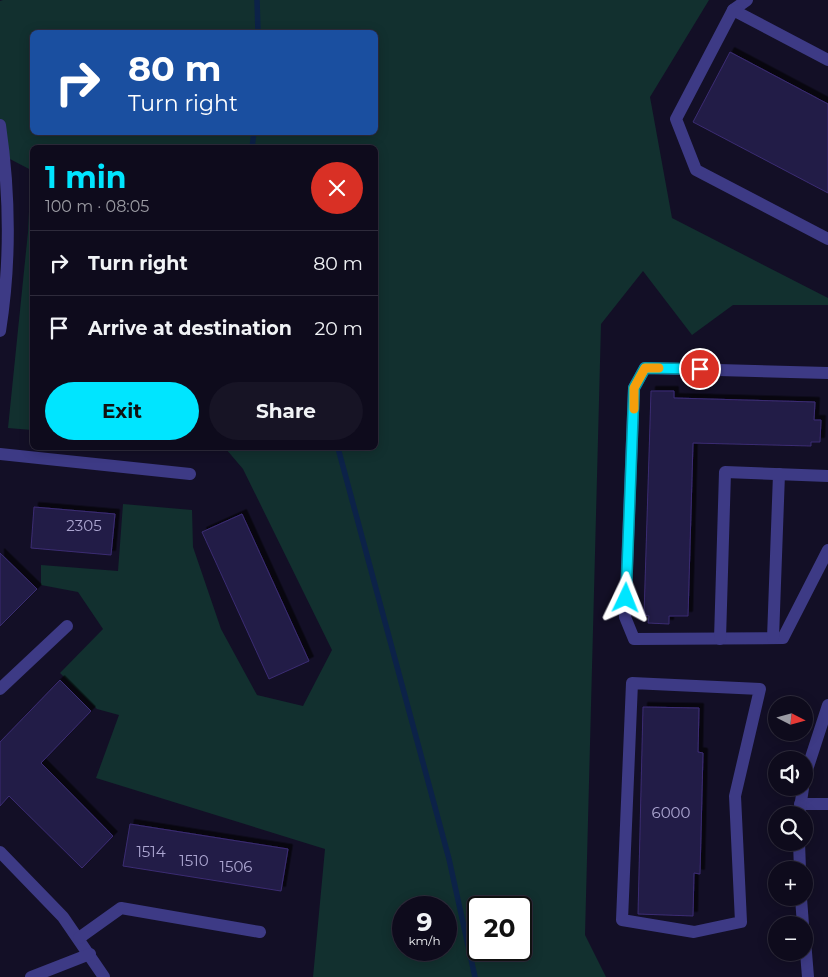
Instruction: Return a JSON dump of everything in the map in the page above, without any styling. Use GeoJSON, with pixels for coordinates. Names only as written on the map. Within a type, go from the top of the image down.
{"type":"FeatureCollection","features":[{"type":"Feature","properties":{"kind":"street"},"geometry":{"type":"LineString","coordinates":[[747,0],[733,10],[676,120],[696,170],[828,239]]}},
{"type":"Feature","properties":{"kind":"street"},"geometry":{"type":"LineString","coordinates":[[733,10],[828,60]]}},
{"type":"Feature","properties":{"kind":"street"},"geometry":{"type":"LineString","coordinates":[[0,125],[8,190],[9,222],[0,331]]}},
{"type":"Feature","properties":{"kind":"street"},"geometry":{"type":"LineString","coordinates":[[828,373],[645,368],[634,388],[625,617],[634,639],[783,638],[828,550]]}},
{"type":"Feature","properties":{"kind":"street"},"geometry":{"type":"LineString","coordinates":[[0,454],[190,474]]}},
{"type":"Feature","properties":{"kind":"street"},"geometry":{"type":"LineString","coordinates":[[720,639],[725,472],[828,476]]}},
{"type":"Feature","properties":{"kind":"street"},"geometry":{"type":"LineString","coordinates":[[772,638],[779,474]]}},
{"type":"Feature","properties":{"kind":"street"},"geometry":{"type":"LineString","coordinates":[[0,689],[67,626]]}},
{"type":"Feature","properties":{"kind":"street"},"geometry":{"type":"LineString","coordinates":[[632,683],[760,689],[735,796],[741,922],[694,932],[622,920],[632,683]]}},
{"type":"Feature","properties":{"kind":"street"},"geometry":{"type":"LineString","coordinates":[[813,752],[828,705]]}},
{"type":"Feature","properties":{"kind":"street"},"geometry":{"type":"LineString","coordinates":[[813,807],[828,804]]}},
{"type":"Feature","properties":{"kind":"street"},"geometry":{"type":"LineString","coordinates":[[0,852],[79,938],[104,977]]}},
{"type":"Feature","properties":{"kind":"street"},"geometry":{"type":"LineString","coordinates":[[79,938],[121,908],[260,932]]}},
{"type":"Feature","properties":{"kind":"street"},"geometry":{"type":"LineString","coordinates":[[31,977],[90,954]]}},
{"type":"Feature","properties":{"kind":"street"},"geometry":{"type":"LineString","coordinates":[[807,961],[808,977]]}},
{"type":"Feature","properties":{"kind":"green space"},"geometry":{"type":"Polygon","coordinates":[[[3,0],[709,0],[650,97],[672,218],[828,298],[828,305],[733,305],[692,335],[643,271],[601,324],[585,935],[606,977],[313,977],[325,849],[96,778],[119,715],[97,709],[60,673],[103,629],[78,592],[41,585],[41,565],[118,571],[123,504],[192,510],[193,547],[221,629],[257,695],[303,706],[332,650],[243,469],[227,450],[378,450],[378,145],[30,145],[30,169],[8,158],[0,162],[0,1],[3,0]]]}},
{"type":"Feature","properties":{"kind":"green space"},"geometry":{"type":"Polygon","coordinates":[[[30,191],[30,430],[8,428],[28,232],[30,191]]]}},
{"type":"Feature","properties":{"kind":"building"},"geometry":{"type":"Polygon","coordinates":[[[730,52],[828,104],[828,193],[693,122],[730,52]]]}},
{"type":"Feature","properties":{"kind":"building"},"geometry":{"type":"Polygon","coordinates":[[[651,391],[674,391],[674,398],[815,402],[814,420],[821,420],[820,442],[811,442],[811,446],[693,443],[688,616],[669,616],[669,624],[648,623],[649,616],[644,615],[651,391]]]}},
{"type":"Feature","properties":{"kind":"building"},"geometry":{"type":"Polygon","coordinates":[[[34,507],[115,514],[111,555],[31,548],[34,507]]]}},
{"type":"Feature","properties":{"kind":"building"},"geometry":{"type":"Polygon","coordinates":[[[242,514],[309,661],[269,679],[202,532],[242,514]]]}},
{"type":"Feature","properties":{"kind":"building"},"geometry":{"type":"Polygon","coordinates":[[[0,553],[37,589],[0,626],[0,553]]]}},
{"type":"Feature","properties":{"kind":"building"},"geometry":{"type":"Polygon","coordinates":[[[60,680],[91,711],[41,763],[113,836],[82,868],[9,796],[0,806],[0,742],[60,680]]]}},
{"type":"Feature","properties":{"kind":"building"},"geometry":{"type":"Polygon","coordinates":[[[643,707],[699,708],[698,752],[703,753],[700,874],[694,873],[693,916],[638,914],[643,707]]]}},
{"type":"Feature","properties":{"kind":"building"},"geometry":{"type":"Polygon","coordinates":[[[130,824],[288,849],[281,891],[123,866],[130,824]]]}},
{"type":"Feature","properties":{"kind":"waterway"},"geometry":{"type":"LineString","coordinates":[[257,0],[258,30]]}},
{"type":"Feature","properties":{"kind":"waterway"},"geometry":{"type":"LineString","coordinates":[[252,145],[254,135]]}},
{"type":"Feature","properties":{"kind":"waterway"},"geometry":{"type":"LineString","coordinates":[[339,450],[449,859],[475,977]]}},
{"type":"Feature","properties":{"kind":"slow traffic"},"geometry":{"type":"LineString","coordinates":[[634,409],[634,388],[645,368],[659,368]]}},
{"type":"Feature","properties":{"kind":"route"},"geometry":{"type":"LineString","coordinates":[[626,598],[634,388],[645,368],[700,369]]}}]}
